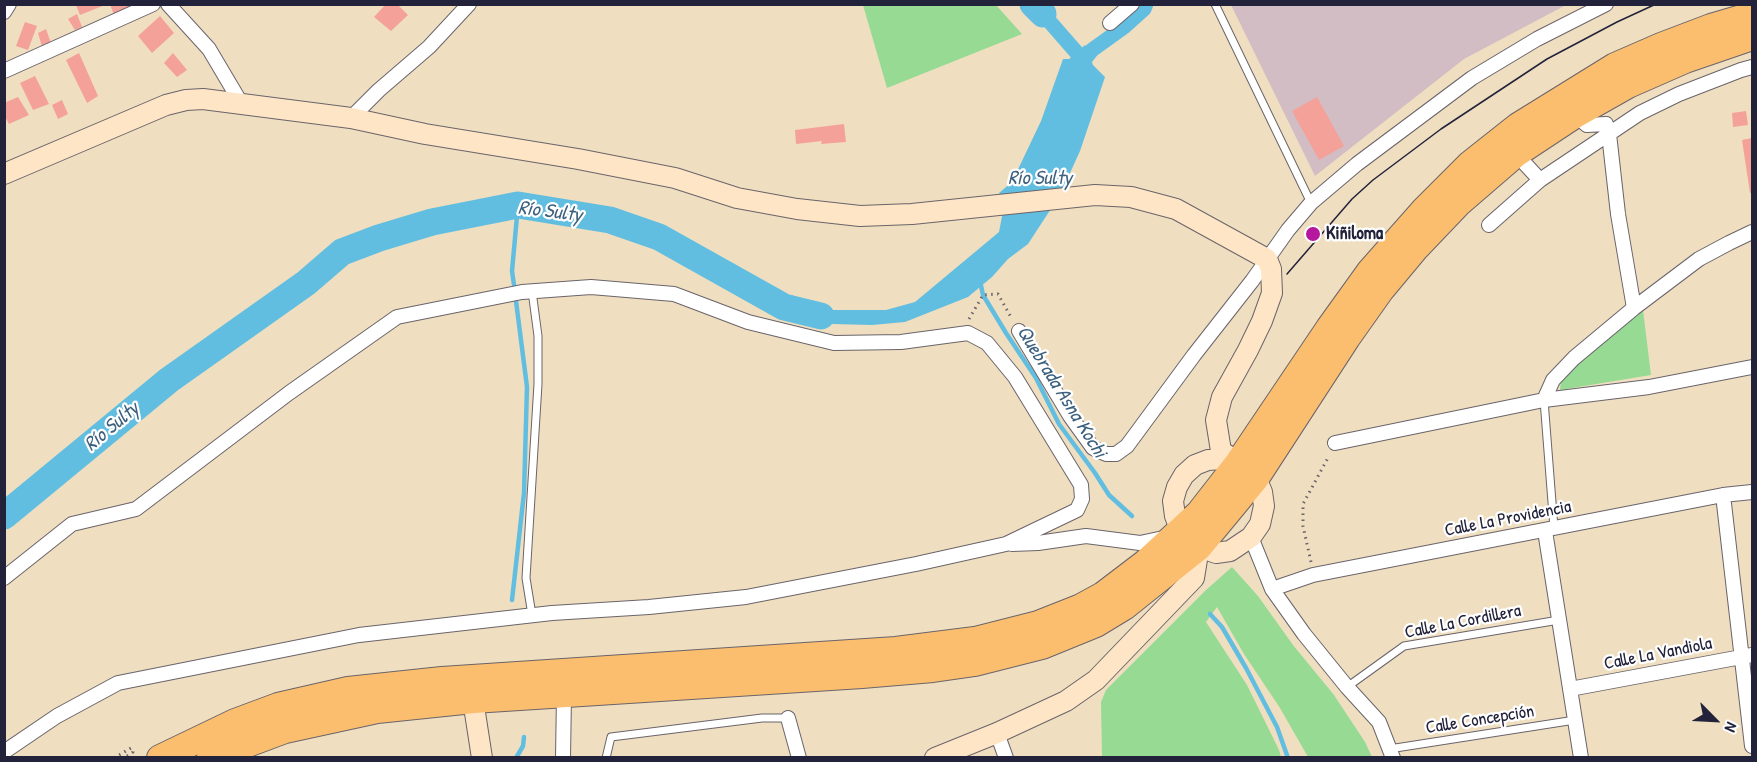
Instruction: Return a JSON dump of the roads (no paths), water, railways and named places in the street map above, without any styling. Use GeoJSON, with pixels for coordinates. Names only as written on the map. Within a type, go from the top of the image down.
{"type":"FeatureCollection","features":[{"type":"Feature","properties":{"kind":"highway"},"geometry":{"type":"LineString","coordinates":[[1247,471],[1329,328],[1370,271],[1423,211],[1470,164],[1518,126],[1615,66],[1711,27],[1752,15]]}},
{"type":"Feature","properties":{"kind":"highway"},"geometry":{"type":"LineString","coordinates":[[210,758],[285,730],[377,710],[473,700],[862,675],[975,663],[1042,646],[1096,624],[1124,608],[1190,539],[1199,513],[1247,471],[1381,290],[1416,248],[1458,204],[1516,154],[1575,114],[1628,85],[1674,81],[1685,60],[1752,37]]}},
{"type":"Feature","properties":{"kind":"highway"},"geometry":{"type":"LineString","coordinates":[[160,758],[235,722],[278,706],[348,690],[442,680],[896,650],[975,640],[1038,624],[1081,607],[1190,539]]}},
{"type":"Feature","properties":{"kind":"street"},"geometry":{"type":"LineString","coordinates":[[4,12],[9,4]]}},
{"type":"Feature","properties":{"kind":"street"},"geometry":{"type":"LineString","coordinates":[[4,71],[153,4]]}},
{"type":"Feature","properties":{"kind":"street"},"geometry":{"type":"LineString","coordinates":[[168,4],[209,49],[241,103]]}},
{"type":"Feature","properties":{"kind":"street"},"geometry":{"type":"LineString","coordinates":[[351,118],[379,90],[429,47],[469,4]]}},
{"type":"Feature","properties":{"kind":"street"},"geometry":{"type":"LineString","coordinates":[[1110,23],[1132,4]]}},
{"type":"Feature","properties":{"kind":"street"},"geometry":{"type":"LineString","coordinates":[[1019,331],[1070,416],[1093,448],[1106,454],[1116,454],[1127,446],[1288,230],[1311,203],[1357,164],[1472,78],[1537,39],[1601,5]]}},
{"type":"Feature","properties":{"kind":"street"},"geometry":{"type":"LineString","coordinates":[[1489,225],[1540,180],[1640,113],[1674,81],[1752,67]]}},
{"type":"Feature","properties":{"kind":"street"},"geometry":{"type":"LineString","coordinates":[[4,174],[166,105],[203,99],[351,118],[425,134],[578,159],[675,178],[737,198],[797,209],[860,216],[912,214],[1095,195],[1131,197],[1176,209],[1267,259],[1271,269],[1272,293],[1262,321],[1222,397],[1216,420],[1221,451],[1247,471],[1262,492],[1264,506],[1260,524],[1251,537],[1230,551],[1216,553],[1190,539],[1161,539],[1140,543],[1086,536],[1038,543],[1006,544],[746,597],[532,615],[359,634],[118,683],[57,716],[4,752]]}},
{"type":"Feature","properties":{"kind":"street"},"geometry":{"type":"LineString","coordinates":[[1575,114],[1587,125],[1606,124],[1634,308]]}},
{"type":"Feature","properties":{"kind":"street"},"geometry":{"type":"LineString","coordinates":[[1516,154],[1540,180]]}},
{"type":"Feature","properties":{"kind":"street"},"geometry":{"type":"LineString","coordinates":[[1544,400],[1552,380],[1574,358],[1634,308],[1699,259],[1752,232]]}},
{"type":"Feature","properties":{"kind":"street"},"geometry":{"type":"LineString","coordinates":[[4,578],[72,524],[136,509],[289,393],[397,317],[532,291],[591,287],[675,294],[748,322],[834,343],[901,342],[968,333],[987,344],[1015,377],[1081,485],[1082,499],[1077,510],[1006,544]]}},
{"type":"Feature","properties":{"kind":"street"},"geometry":{"type":"LineString","coordinates":[[1335,444],[1544,400],[1649,387],[1752,367]]}},
{"type":"Feature","properties":{"kind":"street"},"geometry":{"type":"LineString","coordinates":[[935,758],[998,733],[1066,701],[1096,680],[1194,578],[1190,539],[1175,516],[1173,501],[1184,475],[1195,465],[1208,460],[1223,459],[1247,471]]}},
{"type":"Feature","properties":{"kind":"street","name":"Calle La Providencia"},"geometry":{"type":"LineString","coordinates":[[1272,589],[1313,575],[1723,495],[1752,492]]}},
{"type":"Feature","properties":{"kind":"street"},"geometry":{"type":"LineString","coordinates":[[1723,495],[1747,656],[1752,746]]}},
{"type":"Feature","properties":{"kind":"street"},"geometry":{"type":"LineString","coordinates":[[1550,529],[1559,620],[1581,758]]}},
{"type":"Feature","properties":{"kind":"street"},"geometry":{"type":"LineString","coordinates":[[1251,537],[1272,589],[1304,634],[1379,722],[1391,753]]}},
{"type":"Feature","properties":{"kind":"street","name":"Calle La Vandiola"},"geometry":{"type":"LineString","coordinates":[[1570,689],[1747,656]]}},
{"type":"Feature","properties":{"kind":"street"},"geometry":{"type":"LineString","coordinates":[[563,758],[564,695]]}},
{"type":"Feature","properties":{"kind":"street"},"geometry":{"type":"LineString","coordinates":[[473,700],[482,758]]}},
{"type":"Feature","properties":{"kind":"street"},"geometry":{"type":"LineString","coordinates":[[788,718],[800,758]]}},
{"type":"Feature","properties":{"kind":"street"},"geometry":{"type":"LineString","coordinates":[[998,733],[1006,758]]}},
{"type":"Feature","properties":{"kind":"lane"},"geometry":{"type":"LineString","coordinates":[[1215,4],[1311,203]]}},
{"type":"Feature","properties":{"kind":"lane"},"geometry":{"type":"LineString","coordinates":[[532,291],[538,336],[538,374],[526,578],[532,615]]}},
{"type":"Feature","properties":{"kind":"lane"},"geometry":{"type":"LineString","coordinates":[[1544,400],[1550,529]]}},
{"type":"Feature","properties":{"kind":"lane","name":"Calle La Cordillera"},"geometry":{"type":"LineString","coordinates":[[1347,687],[1404,646],[1559,620]]}},
{"type":"Feature","properties":{"kind":"lane"},"geometry":{"type":"LineString","coordinates":[[606,758],[611,737],[762,718],[788,718]]}},
{"type":"Feature","properties":{"kind":"lane","name":"Calle Concepción"},"geometry":{"type":"LineString","coordinates":[[1391,753],[1575,720]]}},
{"type":"Feature","properties":{"kind":"water","name":"Río Sulty"},"geometry":{"type":"Polygon","coordinates":[[[1085,45],[1094,53],[1091,59],[1093,65],[1105,77],[1080,151],[1060,195],[1028,244],[1008,259],[992,277],[968,297],[905,322],[872,325],[832,324],[784,315],[791,295],[833,310],[886,310],[915,302],[999,232],[1004,206],[999,193],[1012,182],[1041,121],[1063,59],[1069,59],[1085,45]]]}},
{"type":"Feature","properties":{"kind":"waterway"},"geometry":{"type":"LineString","coordinates":[[1033,4],[1043,14]]}},
{"type":"Feature","properties":{"kind":"waterway"},"geometry":{"type":"LineString","coordinates":[[1083,61],[1092,50],[1144,9],[1146,4]]}},
{"type":"Feature","properties":{"kind":"waterway"},"geometry":{"type":"LineString","coordinates":[[1043,14],[1077,53]]}},
{"type":"Feature","properties":{"kind":"waterway"},"geometry":{"type":"LineString","coordinates":[[514,285],[512,271],[518,205]]}},
{"type":"Feature","properties":{"kind":"waterway","name":"Río Sulty"},"geometry":{"type":"LineString","coordinates":[[4,516],[169,380],[306,283],[342,252],[432,222],[518,205],[610,220],[659,237],[784,307],[821,316]]}},
{"type":"Feature","properties":{"kind":"waterway","name":"Quebrada Asna Kochi"},"geometry":{"type":"LineString","coordinates":[[980,281],[983,295],[1036,378],[1059,424],[1109,495],[1132,516]]}},
{"type":"Feature","properties":{"kind":"waterway"},"geometry":{"type":"LineString","coordinates":[[512,600],[524,493],[527,387],[516,301]]}},
{"type":"Feature","properties":{"kind":"waterway","name":"Quebrada Asna Kochi"},"geometry":{"type":"LineString","coordinates":[[1210,614],[1222,627],[1246,668],[1277,727],[1288,758]]}},
{"type":"Feature","properties":{"kind":"waterway"},"geometry":{"type":"LineString","coordinates":[[516,758],[523,746],[524,737]]}},
{"type":"Feature","properties":{"kind":"tram line"},"geometry":{"type":"LineString","coordinates":[[1287,274],[1352,199],[1373,180],[1441,129],[1547,59],[1656,4]]}},
{"type":"Feature","properties":{"kind":"place","name":"Kiñiloma"},"geometry":{"type":"Point","coordinates":[1313,234]}}]}
